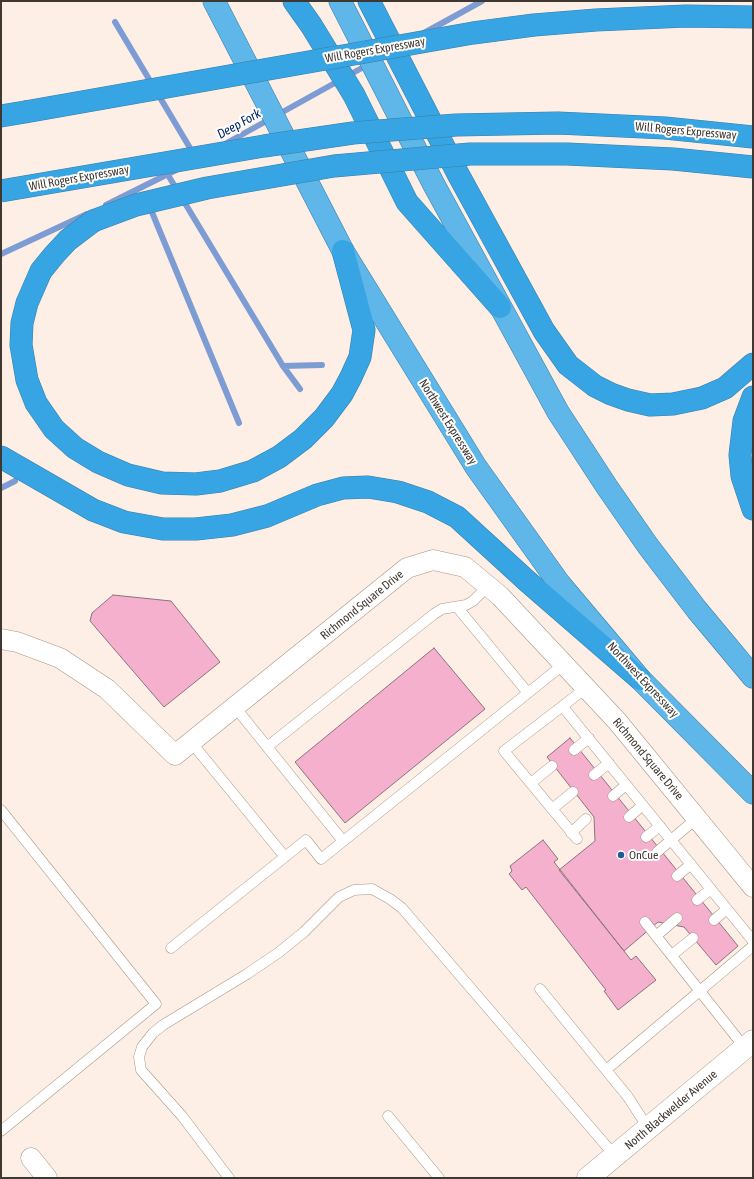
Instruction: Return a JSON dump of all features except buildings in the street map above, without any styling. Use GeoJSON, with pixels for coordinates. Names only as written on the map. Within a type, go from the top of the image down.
{"type":"FeatureCollection","features":[{"type":"Feature","properties":{"kind":"highway","name":"Northwest Expressway"},"geometry":{"type":"LineString","coordinates":[[214,1],[343,251],[476,467],[559,583],[640,679],[753,793]]}},
{"type":"Feature","properties":{"kind":"highway"},"geometry":{"type":"LineString","coordinates":[[294,1],[311,25],[354,95],[407,202],[500,307]]}},
{"type":"Feature","properties":{"kind":"highway"},"geometry":{"type":"LineString","coordinates":[[369,1],[458,174],[556,350],[568,365],[595,386],[628,400],[650,404],[672,404],[702,398],[725,388],[753,364]]}},
{"type":"Feature","properties":{"kind":"highway"},"geometry":{"type":"LineString","coordinates":[[342,5],[433,183],[558,412],[607,487],[697,610],[753,677]]}},
{"type":"Feature","properties":{"kind":"highway","name":"Will Rogers Expressway"},"geometry":{"type":"LineString","coordinates":[[1,116],[496,30],[596,20],[686,16],[753,18]]}},
{"type":"Feature","properties":{"kind":"highway","name":"Will Rogers Expressway"},"geometry":{"type":"LineString","coordinates":[[1,191],[264,146],[353,133],[432,127],[558,123],[665,128],[753,137]]}},
{"type":"Feature","properties":{"kind":"highway"},"geometry":{"type":"LineString","coordinates":[[343,251],[364,330],[360,357],[352,377],[342,394],[324,418],[303,439],[279,457],[253,471],[214,482],[196,484],[162,483],[128,475],[98,462],[75,448],[54,429],[36,404],[27,380],[21,345],[22,323],[27,303],[41,271],[68,240],[93,221],[136,205],[207,188],[334,166],[470,154],[567,154],[658,158],[753,167]]}},
{"type":"Feature","properties":{"kind":"highway"},"geometry":{"type":"LineString","coordinates":[[753,397],[744,421],[740,455],[742,476],[753,509]]}},
{"type":"Feature","properties":{"kind":"highway"},"geometry":{"type":"LineString","coordinates":[[1,457],[93,510],[124,522],[163,530],[196,529],[232,525],[267,516],[317,495],[343,488],[368,486],[398,492],[428,502],[457,517],[527,581],[640,679]]}},
{"type":"Feature","properties":{"kind":"street","name":"Richmond Square Drive"},"geometry":{"type":"LineString","coordinates":[[1,639],[17,642],[60,658],[107,689],[175,755],[407,568],[433,560],[465,567],[500,596],[617,721],[753,887]]}},
{"type":"Feature","properties":{"kind":"street","name":"North Blackwelder Avenue"},"geometry":{"type":"LineString","coordinates":[[588,1178],[648,1128],[750,1049]]}},
{"type":"Feature","properties":{"kind":"street"},"geometry":{"type":"LineString","coordinates":[[31,1158],[47,1178]]}},
{"type":"Feature","properties":{"kind":"lane"},"geometry":{"type":"LineString","coordinates":[[267,747],[434,614],[442,609],[466,605],[473,601],[488,586]]}},
{"type":"Feature","properties":{"kind":"lane"},"geometry":{"type":"LineString","coordinates":[[456,607],[528,693]]}},
{"type":"Feature","properties":{"kind":"lane"},"geometry":{"type":"LineString","coordinates":[[170,948],[306,840],[321,859],[564,664]]}},
{"type":"Feature","properties":{"kind":"lane"},"geometry":{"type":"LineString","coordinates":[[586,688],[504,751],[574,836],[586,819]]}},
{"type":"Feature","properties":{"kind":"lane"},"geometry":{"type":"LineString","coordinates":[[235,707],[343,841]]}},
{"type":"Feature","properties":{"kind":"lane"},"geometry":{"type":"LineString","coordinates":[[563,707],[753,941]]}},
{"type":"Feature","properties":{"kind":"lane"},"geometry":{"type":"LineString","coordinates":[[574,750],[589,738]]}},
{"type":"Feature","properties":{"kind":"lane"},"geometry":{"type":"LineString","coordinates":[[191,742],[285,857]]}},
{"type":"Feature","properties":{"kind":"lane"},"geometry":{"type":"LineString","coordinates":[[594,775],[609,763]]}},
{"type":"Feature","properties":{"kind":"lane"},"geometry":{"type":"LineString","coordinates":[[530,783],[552,766]]}},
{"type":"Feature","properties":{"kind":"lane"},"geometry":{"type":"LineString","coordinates":[[613,796],[626,785]]}},
{"type":"Feature","properties":{"kind":"lane"},"geometry":{"type":"LineString","coordinates":[[552,809],[573,792]]}},
{"type":"Feature","properties":{"kind":"lane"},"geometry":{"type":"LineString","coordinates":[[629,817],[643,805]]}},
{"type":"Feature","properties":{"kind":"lane"},"geometry":{"type":"LineString","coordinates":[[1,810],[156,1004],[1,1130]]}},
{"type":"Feature","properties":{"kind":"lane"},"geometry":{"type":"LineString","coordinates":[[657,852],[697,818]]}},
{"type":"Feature","properties":{"kind":"lane"},"geometry":{"type":"LineString","coordinates":[[646,837],[660,826]]}},
{"type":"Feature","properties":{"kind":"lane"},"geometry":{"type":"LineString","coordinates":[[677,876],[691,864]]}},
{"type":"Feature","properties":{"kind":"lane"},"geometry":{"type":"LineString","coordinates":[[229,1178],[182,1116],[141,1070],[139,1057],[142,1047],[153,1033],[163,1025],[247,974],[278,953],[304,932],[339,897],[354,890],[372,889],[402,908],[615,1156]]}},
{"type":"Feature","properties":{"kind":"lane"},"geometry":{"type":"LineString","coordinates":[[697,900],[711,889]]}},
{"type":"Feature","properties":{"kind":"lane"},"geometry":{"type":"LineString","coordinates":[[714,920],[728,909]]}},
{"type":"Feature","properties":{"kind":"lane"},"geometry":{"type":"LineString","coordinates":[[656,936],[677,918]]}},
{"type":"Feature","properties":{"kind":"lane"},"geometry":{"type":"LineString","coordinates":[[645,922],[750,1049]]}},
{"type":"Feature","properties":{"kind":"lane"},"geometry":{"type":"LineString","coordinates":[[672,955],[693,938]]}},
{"type":"Feature","properties":{"kind":"lane"},"geometry":{"type":"LineString","coordinates":[[606,1070],[753,946]]}},
{"type":"Feature","properties":{"kind":"lane"},"geometry":{"type":"LineString","coordinates":[[540,989],[628,1097],[648,1128]]}},
{"type":"Feature","properties":{"kind":"lane"},"geometry":{"type":"LineString","coordinates":[[388,1116],[439,1178]]}},
{"type":"Feature","properties":{"kind":"waterway","name":"Deep Fork"},"geometry":{"type":"LineString","coordinates":[[424,33],[482,1]]}},
{"type":"Feature","properties":{"kind":"waterway"},"geometry":{"type":"LineString","coordinates":[[115,22],[193,153]]}},
{"type":"Feature","properties":{"kind":"waterway","name":"Deep Fork"},"geometry":{"type":"LineString","coordinates":[[225,144],[369,64]]}},
{"type":"Feature","properties":{"kind":"waterway","name":"Deep Fork"},"geometry":{"type":"LineString","coordinates":[[106,205],[178,169]]}},
{"type":"Feature","properties":{"kind":"waterway"},"geometry":{"type":"LineString","coordinates":[[168,175],[283,366],[300,389]]}},
{"type":"Feature","properties":{"kind":"waterway"},"geometry":{"type":"LineString","coordinates":[[149,205],[239,423]]}},
{"type":"Feature","properties":{"kind":"waterway","name":"Deep Fork"},"geometry":{"type":"LineString","coordinates":[[1,254],[87,214]]}},
{"type":"Feature","properties":{"kind":"waterway"},"geometry":{"type":"LineString","coordinates":[[283,366],[322,365]]}},
{"type":"Feature","properties":{"kind":"waterway"},"geometry":{"type":"LineString","coordinates":[[1,488],[15,481]]}},
{"type":"Feature","properties":{"kind":"place","name":"OnCue"},"geometry":{"type":"Point","coordinates":[621,855]}}]}
